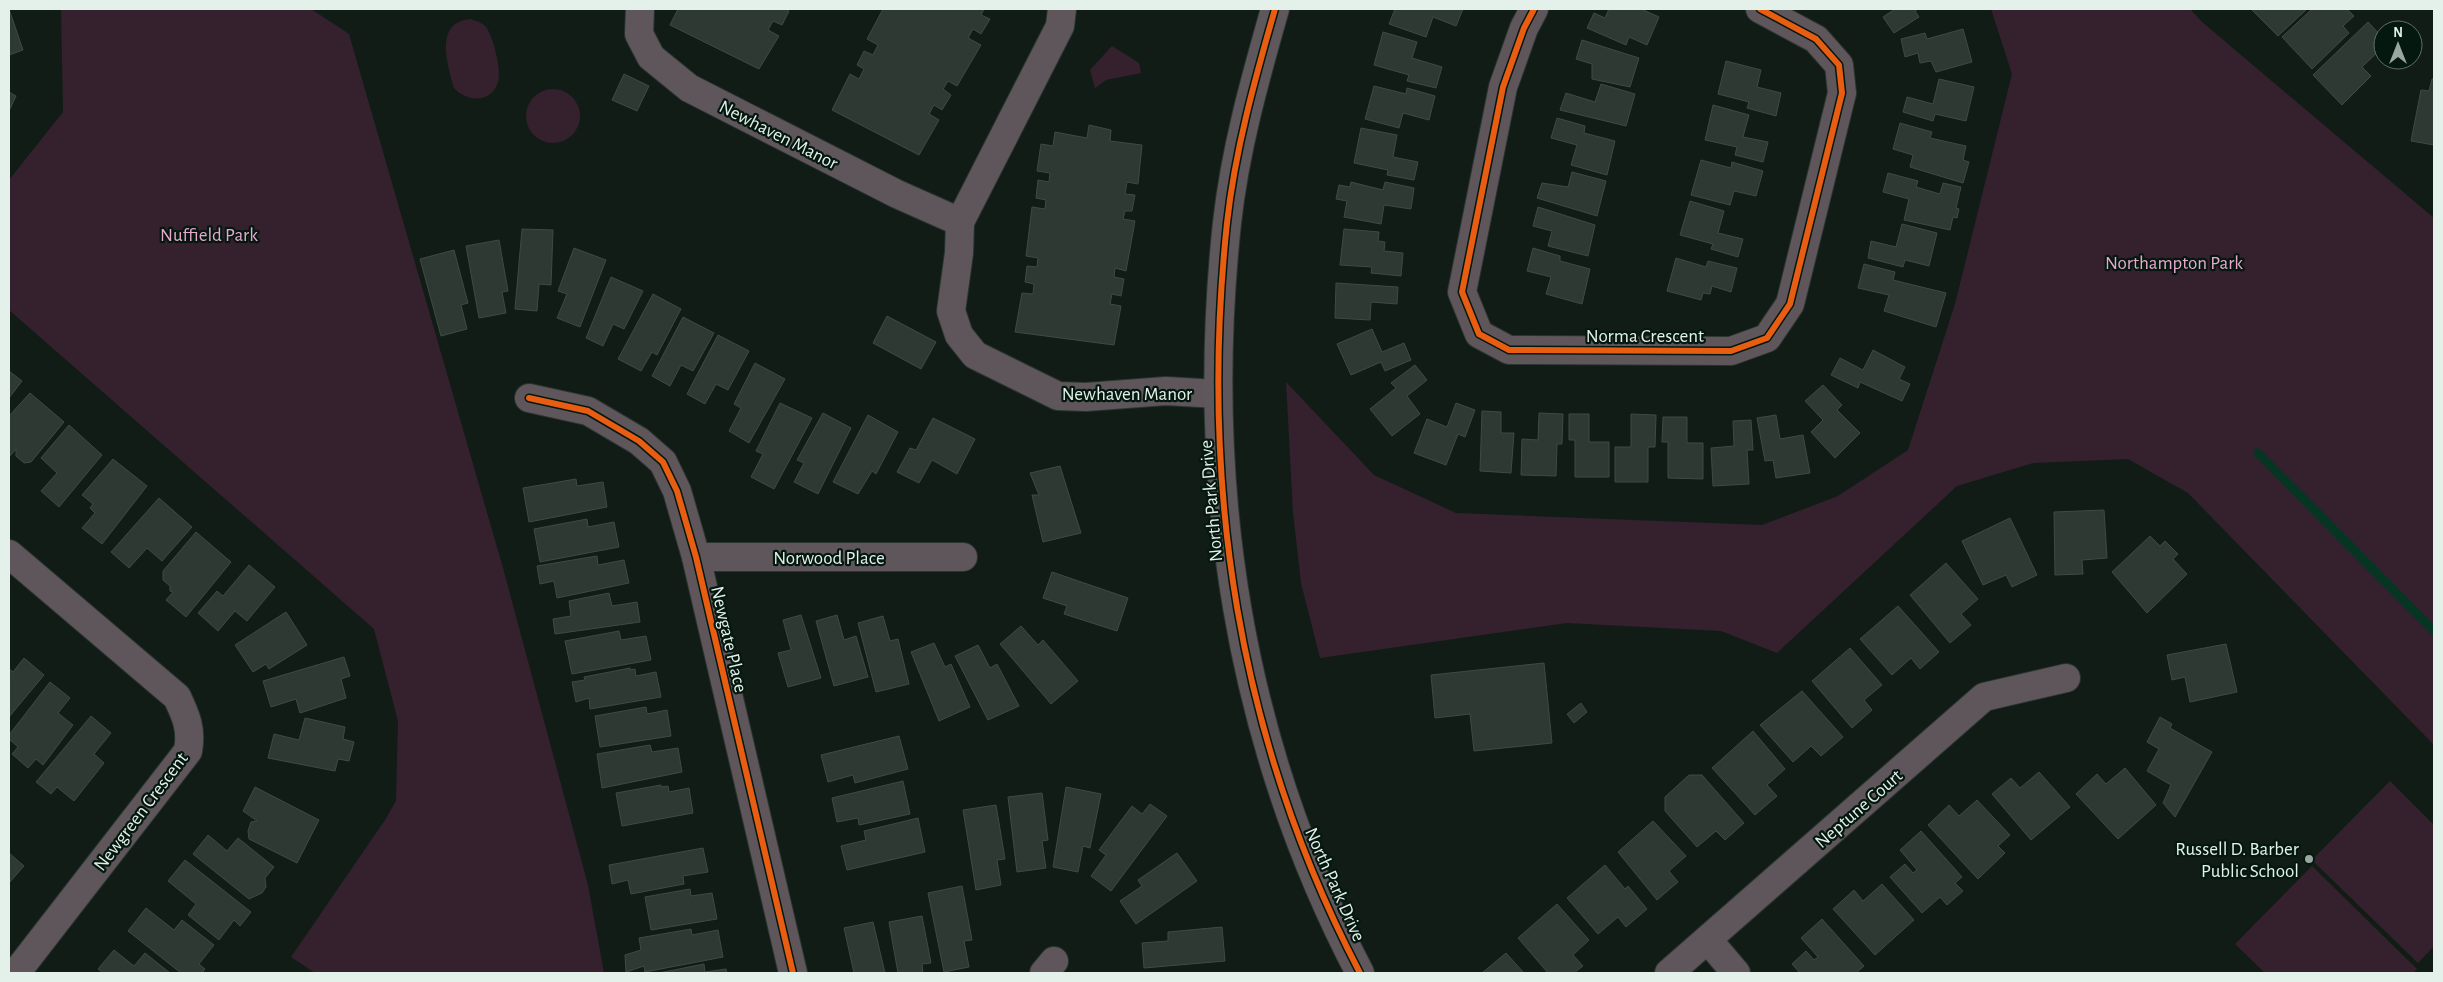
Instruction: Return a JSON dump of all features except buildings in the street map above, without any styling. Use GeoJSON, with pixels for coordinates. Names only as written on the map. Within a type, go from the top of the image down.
{"type":"FeatureCollection","features":[{"type":"Feature","properties":{"kind":"main road","name":"North Park Drive"},"geometry":{"type":"LineString","coordinates":[[1275,9],[1241,138],[1227,222],[1218,394],[1220,477],[1243,646],[1258,710],[1282,795],[1307,862],[1339,934],[1360,973]]}},
{"type":"Feature","properties":{"kind":"street","name":"Newhaven Manor"},"geometry":{"type":"LineString","coordinates":[[640,9],[639,34],[651,57],[689,88],[897,194],[960,222]]}},
{"type":"Feature","properties":{"kind":"street","name":"Newhaven Manor"},"geometry":{"type":"LineString","coordinates":[[1062,9],[1060,26],[960,222],[959,253],[951,311],[959,336],[975,355],[1058,396],[1166,391],[1218,394]]}},
{"type":"Feature","properties":{"kind":"street","name":"Norma Crescent"},"geometry":{"type":"LineString","coordinates":[[1534,9],[1524,28],[1503,87],[1462,292],[1479,334],[1509,350],[1731,351],[1767,338],[1790,304],[1842,93],[1839,65],[1816,39],[1760,9]]}},
{"type":"Feature","properties":{"kind":"street","name":"Newgate Place"},"geometry":{"type":"LineString","coordinates":[[529,398],[588,411],[639,440],[663,462],[676,491],[696,556],[793,973]]}},
{"type":"Feature","properties":{"kind":"street","name":"Newgreen Crescent"},"geometry":{"type":"LineString","coordinates":[[9,554],[177,697],[189,724],[190,735],[188,750],[16,973]]}},
{"type":"Feature","properties":{"kind":"street","name":"Norwood Place"},"geometry":{"type":"LineString","coordinates":[[696,556],[963,557]]}},
{"type":"Feature","properties":{"kind":"street","name":"Neptune Court"},"geometry":{"type":"LineString","coordinates":[[1668,973],[1984,697],[2066,678]]}},
{"type":"Feature","properties":{"kind":"street"},"geometry":{"type":"LineString","coordinates":[[1708,940],[1736,973]]}},
{"type":"Feature","properties":{"kind":"green space","name":"Nuffield Park"},"geometry":{"type":"Polygon","coordinates":[[[61,9],[311,9],[349,34],[503,568],[588,885],[604,973],[315,973],[291,957],[396,801],[398,721],[374,629],[9,310],[9,180],[63,112],[61,9]]]}},
{"type":"Feature","properties":{"kind":"green space","name":"Northampton Park"},"geometry":{"type":"Polygon","coordinates":[[[1991,9],[2190,9],[2202,22],[2434,218],[2434,745],[2188,493],[2128,459],[2033,463],[1957,486],[1777,653],[1721,631],[1567,623],[1320,658],[1301,583],[1293,512],[1286,382],[1374,475],[1456,513],[1762,525],[1838,496],[1908,450],[1955,304],[2012,74],[1991,9]]]}},
{"type":"Feature","properties":{"kind":"green space"},"geometry":{"type":"Polygon","coordinates":[[[471,19],[482,24],[488,30],[494,45],[499,70],[495,89],[490,94],[478,98],[465,96],[454,88],[446,46],[447,36],[451,28],[459,22],[471,19]]]}},
{"type":"Feature","properties":{"kind":"green space"},"geometry":{"type":"Polygon","coordinates":[[[1112,46],[1139,63],[1141,73],[1106,80],[1095,88],[1090,70],[1112,46]]]}},
{"type":"Feature","properties":{"kind":"green space"},"geometry":{"type":"Polygon","coordinates":[[[553,89],[563,91],[572,97],[578,106],[580,116],[578,126],[572,135],[563,141],[553,143],[543,141],[534,135],[528,126],[526,116],[528,106],[534,97],[543,91],[553,89]]]}},
{"type":"Feature","properties":{"kind":"green space"},"geometry":{"type":"Polygon","coordinates":[[[2390,781],[2434,825],[2434,946],[2418,963],[2312,860],[2390,781]]]}},
{"type":"Feature","properties":{"kind":"green space"},"geometry":{"type":"Polygon","coordinates":[[[2312,866],[2417,969],[2413,973],[2265,973],[2235,944],[2312,866]]]}},
{"type":"Feature","properties":{"kind":"waterway"},"geometry":{"type":"LineString","coordinates":[[2258,453],[2434,631]]}},
{"type":"Feature","properties":{"kind":"cycle path"},"geometry":{"type":"LineString","coordinates":[[1275,9],[1240,142],[1227,223],[1220,321],[1219,418],[1225,514],[1237,608],[1257,702],[1284,794],[1318,885],[1360,973]]}},
{"type":"Feature","properties":{"kind":"cycle path"},"geometry":{"type":"LineString","coordinates":[[1534,9],[1524,28],[1503,87],[1462,292],[1479,334],[1509,350],[1731,351],[1767,338],[1790,304],[1842,93],[1839,65],[1816,39],[1760,9]]}},
{"type":"Feature","properties":{"kind":"cycle path"},"geometry":{"type":"LineString","coordinates":[[529,398],[588,411],[639,441],[663,462],[677,491],[696,557],[793,973]]}},
{"type":"Feature","properties":{"kind":"place","name":"Russell D. Barber Public School"},"geometry":{"type":"Point","coordinates":[2309,859]}}]}
